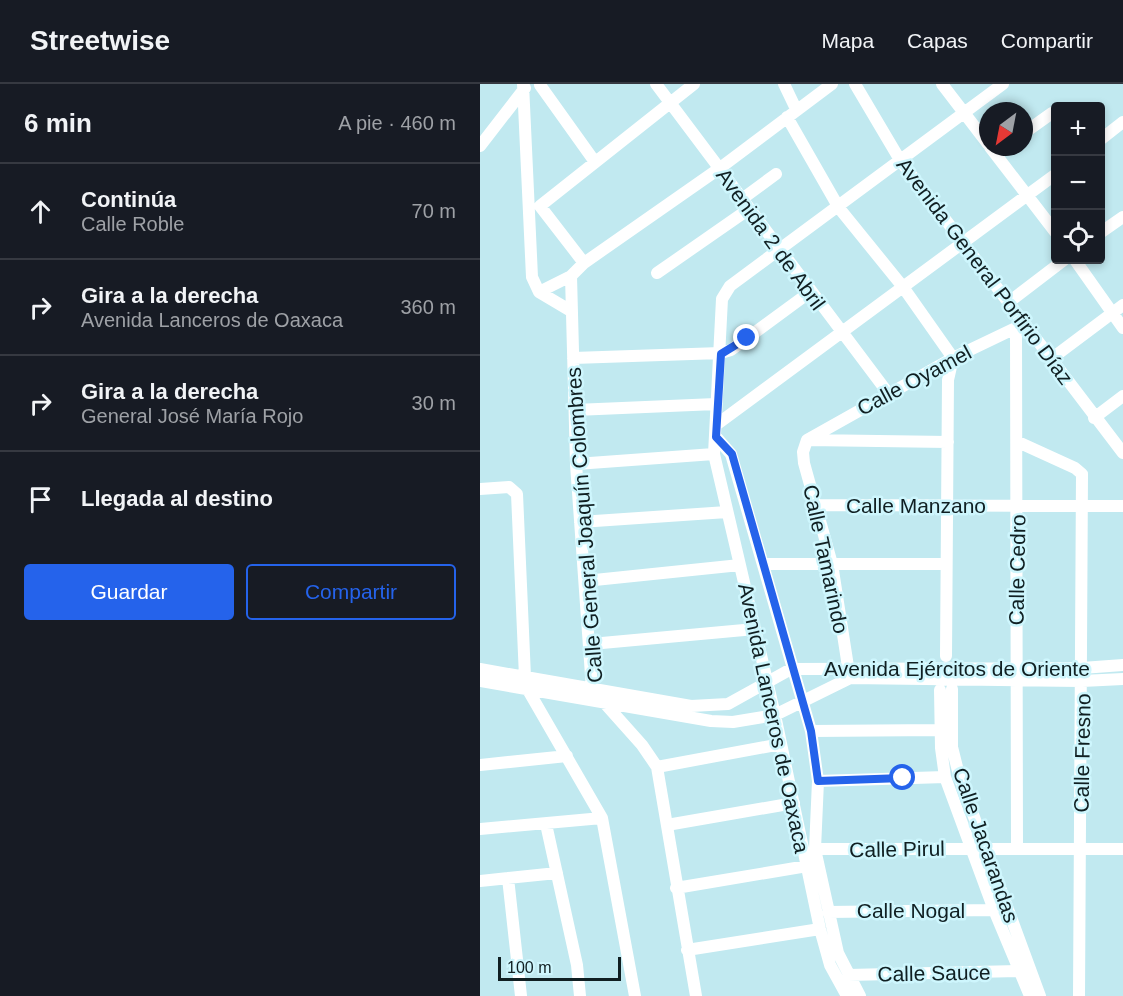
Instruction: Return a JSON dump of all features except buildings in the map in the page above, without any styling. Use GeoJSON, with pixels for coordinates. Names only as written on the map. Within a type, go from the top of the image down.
{"type":"FeatureCollection","features":[{"type":"Feature","properties":{"kind":"street"},"geometry":{"type":"LineString","coordinates":[[480,146],[524,86],[541,84],[595,162]]}},
{"type":"Feature","properties":{"kind":"street","name":"Avenida 2 de Abril"},"geometry":{"type":"LineString","coordinates":[[656,84],[841,334],[888,393]]}},
{"type":"Feature","properties":{"kind":"street"},"geometry":{"type":"LineString","coordinates":[[584,263],[540,206],[694,84]]}},
{"type":"Feature","properties":{"kind":"street"},"geometry":{"type":"LineString","coordinates":[[783,84],[791,113],[839,208],[903,287],[953,358],[948,371],[946,656]]}},
{"type":"Feature","properties":{"kind":"street"},"geometry":{"type":"LineString","coordinates":[[539,292],[571,276],[584,263],[720,168],[832,84]]}},
{"type":"Feature","properties":{"kind":"street","name":"Avenida General Porfirio Díaz"},"geometry":{"type":"LineString","coordinates":[[855,84],[900,160],[1008,302],[1020,326],[1051,359],[1123,453]]}},
{"type":"Feature","properties":{"kind":"street"},"geometry":{"type":"LineString","coordinates":[[942,84],[979,129]]}},
{"type":"Feature","properties":{"kind":"street"},"geometry":{"type":"LineString","coordinates":[[780,251],[1003,84]]}},
{"type":"Feature","properties":{"kind":"street"},"geometry":{"type":"LineString","coordinates":[[524,86],[532,277],[539,292],[571,311]]}},
{"type":"Feature","properties":{"kind":"street"},"geometry":{"type":"LineString","coordinates":[[1033,127],[1051,114]]}},
{"type":"Feature","properties":{"kind":"street"},"geometry":{"type":"LineString","coordinates":[[1105,137],[1123,122]]}},
{"type":"Feature","properties":{"kind":"street"},"geometry":{"type":"LineString","coordinates":[[1001,156],[1051,226]]}},
{"type":"Feature","properties":{"kind":"street"},"geometry":{"type":"LineString","coordinates":[[657,273],[746,204],[776,174]]}},
{"type":"Feature","properties":{"kind":"street"},"geometry":{"type":"LineString","coordinates":[[716,431],[903,287],[1051,178]]}},
{"type":"Feature","properties":{"kind":"street"},"geometry":{"type":"LineString","coordinates":[[1105,230],[1123,217]]}},
{"type":"Feature","properties":{"kind":"street","name":"Avenida Lanceros de Oaxaca"},"geometry":{"type":"LineString","coordinates":[[780,251],[724,291],[714,454],[766,685],[775,715],[820,929],[831,966],[847,996]]}},
{"type":"Feature","properties":{"kind":"street"},"geometry":{"type":"LineString","coordinates":[[1008,302],[1059,264]]}},
{"type":"Feature","properties":{"kind":"street"},"geometry":{"type":"LineString","coordinates":[[1078,264],[1123,328]]}},
{"type":"Feature","properties":{"kind":"street","name":"Calle General Joaquín Colombres"},"geometry":{"type":"LineString","coordinates":[[571,276],[576,464],[591,644],[592,689],[642,745],[657,767],[696,996]]}},
{"type":"Feature","properties":{"kind":"street"},"geometry":{"type":"LineString","coordinates":[[573,358],[721,354],[731,350],[810,292]]}},
{"type":"Feature","properties":{"kind":"street"},"geometry":{"type":"LineString","coordinates":[[1051,359],[1123,304]]}},
{"type":"Feature","properties":{"kind":"street","name":"Calle Oyamel"},"geometry":{"type":"LineString","coordinates":[[807,440],[953,358],[1020,326]]}},
{"type":"Feature","properties":{"kind":"street","name":"Calle Cedro"},"geometry":{"type":"LineString","coordinates":[[1017,848],[1015,673],[1020,326]]}},
{"type":"Feature","properties":{"kind":"street"},"geometry":{"type":"LineString","coordinates":[[1094,418],[1123,396]]}},
{"type":"Feature","properties":{"kind":"street"},"geometry":{"type":"LineString","coordinates":[[575,410],[716,404]]}},
{"type":"Feature","properties":{"kind":"street","name":"Avenida Lanceros de Oaxaca"},"geometry":{"type":"LineString","coordinates":[[716,431],[732,454],[791,669],[811,731],[818,781],[815,849],[838,953],[860,996]]}},
{"type":"Feature","properties":{"kind":"street"},"geometry":{"type":"LineString","coordinates":[[807,440],[948,442]]}},
{"type":"Feature","properties":{"kind":"street","name":"Calle Tamarindo"},"geometry":{"type":"LineString","coordinates":[[807,440],[803,452],[804,463],[832,564],[849,673]]}},
{"type":"Feature","properties":{"kind":"street","name":"Calle Fresno"},"geometry":{"type":"LineString","coordinates":[[1018,442],[1080,470],[1082,674],[1078,996]]}},
{"type":"Feature","properties":{"kind":"street"},"geometry":{"type":"LineString","coordinates":[[576,464],[714,454]]}},
{"type":"Feature","properties":{"kind":"street"},"geometry":{"type":"LineString","coordinates":[[480,489],[509,487],[517,494],[526,684],[602,818],[635,996]]}},
{"type":"Feature","properties":{"kind":"street","name":"Calle Manzano"},"geometry":{"type":"LineString","coordinates":[[817,505],[1123,506]]}},
{"type":"Feature","properties":{"kind":"street"},"geometry":{"type":"LineString","coordinates":[[580,522],[727,512]]}},
{"type":"Feature","properties":{"kind":"street"},"geometry":{"type":"LineString","coordinates":[[763,564],[946,564]]}},
{"type":"Feature","properties":{"kind":"street"},"geometry":{"type":"LineString","coordinates":[[585,581],[740,566]]}},
{"type":"Feature","properties":{"kind":"street"},"geometry":{"type":"LineString","coordinates":[[591,644],[755,629]]}},
{"type":"Feature","properties":{"kind":"street"},"geometry":{"type":"LineString","coordinates":[[946,656],[956,661],[960,673],[946,690],[932,686],[928,673],[937,658],[946,656]]}},
{"type":"Feature","properties":{"kind":"street","name":"Avenida Ejércitos de Oriente"},"geometry":{"type":"LineString","coordinates":[[1082,674],[1123,666]]}},
{"type":"Feature","properties":{"kind":"street","name":"Avenida Ejércitos de Oriente"},"geometry":{"type":"LineString","coordinates":[[480,669],[526,684],[605,703],[711,721],[733,722],[775,715],[849,673]]}},
{"type":"Feature","properties":{"kind":"street","name":"Avenida Ejércitos de Oriente"},"geometry":{"type":"LineString","coordinates":[[480,681],[592,689],[691,706],[710,707],[728,704],[766,685],[791,669],[849,673],[1082,674],[1123,679]]}},
{"type":"Feature","properties":{"kind":"street","name":"Calle Jacarandas"},"geometry":{"type":"LineString","coordinates":[[946,690],[940,730],[960,779],[994,910],[1013,940],[1020,971],[1030,996]]}},
{"type":"Feature","properties":{"kind":"street","name":"Calle Jacarandas"},"geometry":{"type":"LineString","coordinates":[[946,690],[945,777],[979,848],[1013,940],[1040,996]]}},
{"type":"Feature","properties":{"kind":"street"},"geometry":{"type":"LineString","coordinates":[[811,731],[940,730]]}},
{"type":"Feature","properties":{"kind":"street"},"geometry":{"type":"LineString","coordinates":[[657,767],[781,744]]}},
{"type":"Feature","properties":{"kind":"street"},"geometry":{"type":"LineString","coordinates":[[480,765],[567,756]]}},
{"type":"Feature","properties":{"kind":"street"},"geometry":{"type":"LineString","coordinates":[[818,781],[945,777]]}},
{"type":"Feature","properties":{"kind":"street"},"geometry":{"type":"LineString","coordinates":[[667,825],[794,803]]}},
{"type":"Feature","properties":{"kind":"street"},"geometry":{"type":"LineString","coordinates":[[480,829],[602,818]]}},
{"type":"Feature","properties":{"kind":"street"},"geometry":{"type":"LineString","coordinates":[[546,824],[578,965],[580,996]]}},
{"type":"Feature","properties":{"kind":"street","name":"Calle Pirul"},"geometry":{"type":"LineString","coordinates":[[815,849],[1123,849]]}},
{"type":"Feature","properties":{"kind":"street"},"geometry":{"type":"LineString","coordinates":[[676,888],[807,866]]}},
{"type":"Feature","properties":{"kind":"street"},"geometry":{"type":"LineString","coordinates":[[480,881],[557,873]]}},
{"type":"Feature","properties":{"kind":"street"},"geometry":{"type":"LineString","coordinates":[[508,878],[521,996]]}},
{"type":"Feature","properties":{"kind":"street","name":"Calle Nogal"},"geometry":{"type":"LineString","coordinates":[[828,912],[994,910]]}},
{"type":"Feature","properties":{"kind":"street"},"geometry":{"type":"LineString","coordinates":[[687,950],[820,929]]}},
{"type":"Feature","properties":{"kind":"street","name":"Calle Sauce"},"geometry":{"type":"LineString","coordinates":[[848,975],[1020,971]]}},
{"type":"Feature","properties":{"kind":"route"},"geometry":{"type":"LineString","coordinates":[[747,338],[731,350],[721,354],[716,404],[716,437],[732,454],[791,669],[811,731],[818,781],[903,778]]}}]}
